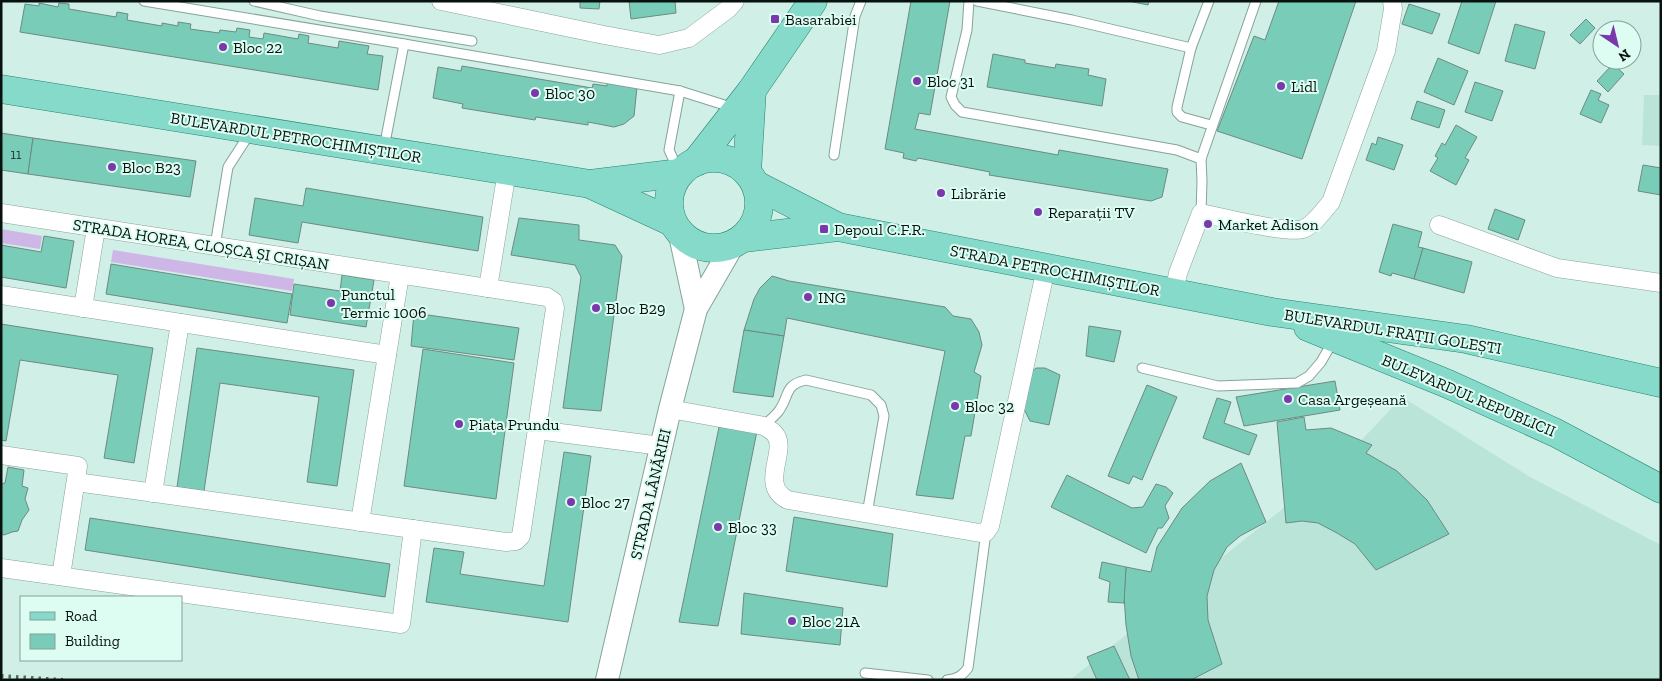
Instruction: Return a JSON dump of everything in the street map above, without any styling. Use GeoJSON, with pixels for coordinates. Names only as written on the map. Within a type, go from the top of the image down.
{"type":"FeatureCollection","features":[{"type":"Feature","properties":{"kind":"main road"},"geometry":{"type":"LineString","coordinates":[[744,99],[751,178],[759,199],[758,213],[753,226],[738,241],[719,249],[705,248],[692,244],[676,229],[668,209],[668,196],[673,184],[744,99],[813,1]]}},
{"type":"Feature","properties":{"kind":"main road","name":"BULEVARDUL PETROCHIMIȘTILOR"},"geometry":{"type":"LineString","coordinates":[[1,89],[590,184],[676,229]]}},
{"type":"Feature","properties":{"kind":"main road"},"geometry":{"type":"LineString","coordinates":[[688,167],[709,158],[723,159],[736,163],[751,178]]}},
{"type":"Feature","properties":{"kind":"main road","name":"BULEVARDUL PETROCHIMIȘTILOR"},"geometry":{"type":"LineString","coordinates":[[590,184],[688,167]]}},
{"type":"Feature","properties":{"kind":"main road","name":"STRADA PETROCHIMIȘTILOR"},"geometry":{"type":"LineString","coordinates":[[751,178],[838,227],[1272,312]]}},
{"type":"Feature","properties":{"kind":"main road","name":"STRADA PETROCHIMIȘTILOR"},"geometry":{"type":"LineString","coordinates":[[738,241],[838,227]]}},
{"type":"Feature","properties":{"kind":"main road","name":"BULEVARDUL REPUBLICII"},"geometry":{"type":"LineString","coordinates":[[1272,312],[1448,384],[1556,433],[1661,489]]}},
{"type":"Feature","properties":{"kind":"main road","name":"BULEVARDUL FRAȚII GOLEȘTI"},"geometry":{"type":"LineString","coordinates":[[1272,312],[1466,339],[1661,383]]}},
{"type":"Feature","properties":{"kind":"main road"},"geometry":{"type":"LineString","coordinates":[[1448,384],[1443,366],[1448,350],[1466,339]]}},
{"type":"Feature","properties":{"kind":"street"},"geometry":{"type":"LineString","coordinates":[[448,2],[659,45],[689,38],[728,9],[735,1]]}},
{"type":"Feature","properties":{"kind":"street"},"geometry":{"type":"LineString","coordinates":[[1174,293],[1178,272],[1201,213],[1242,222],[1303,229],[1315,220],[1331,202],[1386,50],[1394,9],[1392,1]]}},
{"type":"Feature","properties":{"kind":"street"},"geometry":{"type":"LineString","coordinates":[[488,288],[507,171]]}},
{"type":"Feature","properties":{"kind":"street","name":"STRADA HOREA, CLOȘCA ȘI CRIȘAN"},"geometry":{"type":"LineString","coordinates":[[1,213],[547,297],[552,301],[555,308],[521,536],[516,541],[506,542],[76,482]]}},
{"type":"Feature","properties":{"kind":"street"},"geometry":{"type":"LineString","coordinates":[[1440,225],[1557,268],[1661,283]]}},
{"type":"Feature","properties":{"kind":"street"},"geometry":{"type":"LineString","coordinates":[[83,308],[96,228]]}},
{"type":"Feature","properties":{"kind":"street"},"geometry":{"type":"LineString","coordinates":[[676,229],[696,309]]}},
{"type":"Feature","properties":{"kind":"street"},"geometry":{"type":"LineString","coordinates":[[696,309],[738,241]]}},
{"type":"Feature","properties":{"kind":"street"},"geometry":{"type":"LineString","coordinates":[[670,409],[764,426],[774,433],[778,441],[774,486],[780,496],[788,500],[980,534],[986,532],[990,526],[1046,268]]}},
{"type":"Feature","properties":{"kind":"street"},"geometry":{"type":"LineString","coordinates":[[360,522],[400,274]]}},
{"type":"Feature","properties":{"kind":"street"},"geometry":{"type":"LineString","coordinates":[[1,295],[387,355]]}},
{"type":"Feature","properties":{"kind":"street","name":"STRADA LÂNĂRIEI"},"geometry":{"type":"LineString","coordinates":[[607,680],[661,446],[696,309]]}},
{"type":"Feature","properties":{"kind":"street"},"geometry":{"type":"LineString","coordinates":[[153,493],[180,323]]}},
{"type":"Feature","properties":{"kind":"street"},"geometry":{"type":"LineString","coordinates":[[537,430],[661,446]]}},
{"type":"Feature","properties":{"kind":"street"},"geometry":{"type":"LineString","coordinates":[[1,455],[78,466],[61,576]]}},
{"type":"Feature","properties":{"kind":"street"},"geometry":{"type":"LineString","coordinates":[[1,568],[401,624],[413,529]]}},
{"type":"Feature","properties":{"kind":"lane"},"geometry":{"type":"LineString","coordinates":[[144,1],[680,91],[744,99]]}},
{"type":"Feature","properties":{"kind":"lane"},"geometry":{"type":"LineString","coordinates":[[254,1],[320,16],[472,41]]}},
{"type":"Feature","properties":{"kind":"lane"},"geometry":{"type":"LineString","coordinates":[[834,155],[855,16],[861,1]]}},
{"type":"Feature","properties":{"kind":"lane"},"geometry":{"type":"LineString","coordinates":[[969,1],[967,30],[951,97],[955,105],[962,112],[1177,150],[1201,159]]}},
{"type":"Feature","properties":{"kind":"lane"},"geometry":{"type":"LineString","coordinates":[[977,1],[1013,5],[1191,48]]}},
{"type":"Feature","properties":{"kind":"lane"},"geometry":{"type":"LineString","coordinates":[[1209,1],[1191,48],[1177,112],[1182,117],[1212,125]]}},
{"type":"Feature","properties":{"kind":"lane"},"geometry":{"type":"LineString","coordinates":[[1201,213],[1201,159],[1256,1]]}},
{"type":"Feature","properties":{"kind":"lane"},"geometry":{"type":"LineString","coordinates":[[317,29],[320,16]]}},
{"type":"Feature","properties":{"kind":"lane"},"geometry":{"type":"LineString","coordinates":[[384,151],[404,44]]}},
{"type":"Feature","properties":{"kind":"lane"},"geometry":{"type":"LineString","coordinates":[[680,91],[669,150],[688,167]]}},
{"type":"Feature","properties":{"kind":"lane"},"geometry":{"type":"LineString","coordinates":[[216,246],[228,168],[252,130]]}},
{"type":"Feature","properties":{"kind":"lane"},"geometry":{"type":"LineString","coordinates":[[1142,368],[1218,386],[1297,383],[1309,376],[1321,362],[1335,338]]}},
{"type":"Feature","properties":{"kind":"lane"},"geometry":{"type":"LineString","coordinates":[[764,426],[779,411],[795,382],[806,380],[871,395],[881,405],[884,416],[866,514]]}},
{"type":"Feature","properties":{"kind":"lane"},"geometry":{"type":"LineString","coordinates":[[947,680],[962,675],[968,668],[986,532]]}},
{"type":"Feature","properties":{"kind":"lane"},"geometry":{"type":"LineString","coordinates":[[865,673],[928,680]]}},
{"type":"Feature","properties":{"kind":"shaded area"},"geometry":{"type":"Polygon","coordinates":[[[1644,95],[1661,95],[1661,146],[1642,145],[1644,95]]]}},
{"type":"Feature","properties":{"kind":"shaded area"},"geometry":{"type":"Polygon","coordinates":[[[1,229],[42,236],[40,249],[1,243],[1,229]]]}},
{"type":"Feature","properties":{"kind":"shaded area"},"geometry":{"type":"Polygon","coordinates":[[[113,250],[294,279],[292,291],[111,262],[113,250]]]}},
{"type":"Feature","properties":{"kind":"shaded area"},"geometry":{"type":"Polygon","coordinates":[[[1402,397],[1530,477],[1661,545],[1661,680],[1070,680],[1342,461],[1402,397]]]}},
{"type":"Feature","properties":{"kind":"building"},"geometry":{"type":"Polygon","coordinates":[[[580,1],[600,1],[599,9],[580,8],[580,1]]]}},
{"type":"Feature","properties":{"kind":"building"},"geometry":{"type":"Polygon","coordinates":[[[629,1],[675,1],[676,13],[631,19],[629,1]]]}},
{"type":"Feature","properties":{"kind":"building","name":"Bloc 31"},"geometry":{"type":"Polygon","coordinates":[[[911,1],[950,1],[930,115],[919,113],[915,129],[1058,155],[1059,150],[1168,169],[1162,197],[1151,201],[989,175],[990,172],[918,158],[916,161],[903,158],[904,153],[885,149],[911,1]]]}},
{"type":"Feature","properties":{"kind":"building"},"geometry":{"type":"Polygon","coordinates":[[[1128,1],[1149,1],[1148,5],[1128,1]]]}},
{"type":"Feature","properties":{"kind":"building","name":"Lidl"},"geometry":{"type":"Polygon","coordinates":[[[1279,1],[1356,1],[1302,159],[1217,131],[1254,36],[1265,40],[1279,1]]]}},
{"type":"Feature","properties":{"kind":"building"},"geometry":{"type":"Polygon","coordinates":[[[1462,1],[1496,1],[1479,54],[1448,43],[1462,1]]]}},
{"type":"Feature","properties":{"kind":"building","name":"Bloc 22"},"geometry":{"type":"Polygon","coordinates":[[[39,3],[58,7],[59,3],[69,4],[69,9],[116,17],[117,12],[128,14],[127,20],[162,26],[162,23],[178,26],[178,22],[191,24],[190,29],[219,33],[220,30],[236,32],[237,28],[250,30],[249,37],[263,39],[264,33],[298,39],[299,34],[309,36],[308,43],[338,48],[339,41],[369,46],[367,54],[383,56],[378,90],[20,32],[25,4],[39,6],[39,3]]]}},
{"type":"Feature","properties":{"kind":"building"},"geometry":{"type":"Polygon","coordinates":[[[1409,4],[1440,14],[1432,34],[1402,24],[1409,4]]]}},
{"type":"Feature","properties":{"kind":"building"},"geometry":{"type":"Polygon","coordinates":[[[1586,19],[1592,25],[1592,31],[1580,44],[1570,35],[1586,19]]]}},
{"type":"Feature","properties":{"kind":"building"},"geometry":{"type":"Polygon","coordinates":[[[1515,24],[1545,32],[1535,69],[1505,61],[1515,24]]]}},
{"type":"Feature","properties":{"kind":"building"},"geometry":{"type":"Polygon","coordinates":[[[993,54],[1025,60],[1025,63],[1055,68],[1056,64],[1089,69],[1088,75],[1106,79],[1102,106],[987,87],[993,54]]]}},
{"type":"Feature","properties":{"kind":"building"},"geometry":{"type":"Polygon","coordinates":[[[1438,58],[1468,71],[1454,105],[1424,92],[1438,58]]]}},
{"type":"Feature","properties":{"kind":"building","name":"Bloc 30"},"geometry":{"type":"Polygon","coordinates":[[[462,66],[592,88],[593,84],[607,86],[607,82],[637,87],[634,116],[624,124],[614,127],[588,122],[588,125],[536,117],[535,120],[462,108],[463,104],[433,98],[438,67],[461,71],[462,66]]]}},
{"type":"Feature","properties":{"kind":"building"},"geometry":{"type":"Polygon","coordinates":[[[1607,70],[1620,70],[1624,74],[1608,92],[1597,81],[1607,70]]]}},
{"type":"Feature","properties":{"kind":"building"},"geometry":{"type":"Polygon","coordinates":[[[1475,82],[1503,91],[1492,121],[1465,112],[1475,82]]]}},
{"type":"Feature","properties":{"kind":"building"},"geometry":{"type":"Polygon","coordinates":[[[1591,90],[1601,94],[1598,100],[1609,105],[1601,123],[1580,114],[1591,90]]]}},
{"type":"Feature","properties":{"kind":"building"},"geometry":{"type":"Polygon","coordinates":[[[1417,101],[1445,110],[1439,128],[1411,119],[1417,101]]]}},
{"type":"Feature","properties":{"kind":"building"},"geometry":{"type":"Polygon","coordinates":[[[1456,125],[1477,137],[1465,158],[1469,160],[1456,185],[1430,171],[1438,158],[1435,156],[1442,143],[1445,145],[1456,125]]]}},
{"type":"Feature","properties":{"kind":"building"},"geometry":{"type":"Polygon","coordinates":[[[1,133],[33,138],[28,174],[1,170],[1,133]]]}},
{"type":"Feature","properties":{"kind":"building"},"geometry":{"type":"Polygon","coordinates":[[[1378,137],[1403,145],[1394,170],[1366,160],[1372,143],[1376,145],[1378,137]]]}},
{"type":"Feature","properties":{"kind":"building","name":"Bloc B23"},"geometry":{"type":"Polygon","coordinates":[[[33,138],[196,161],[190,197],[28,174],[33,138]]]}},
{"type":"Feature","properties":{"kind":"building"},"geometry":{"type":"Polygon","coordinates":[[[1643,165],[1661,168],[1661,195],[1638,191],[1643,165]]]}},
{"type":"Feature","properties":{"kind":"building"},"geometry":{"type":"Polygon","coordinates":[[[306,188],[483,217],[478,251],[302,222],[298,243],[249,235],[255,198],[303,206],[306,188]]]}},
{"type":"Feature","properties":{"kind":"building"},"geometry":{"type":"Polygon","coordinates":[[[1495,209],[1525,220],[1518,240],[1488,229],[1495,209]]]}},
{"type":"Feature","properties":{"kind":"building","name":"Bloc B29"},"geometry":{"type":"Polygon","coordinates":[[[519,218],[579,225],[579,240],[615,245],[622,256],[601,411],[563,408],[581,277],[575,265],[511,255],[519,218]]]}},
{"type":"Feature","properties":{"kind":"building"},"geometry":{"type":"Polygon","coordinates":[[[1393,224],[1422,232],[1418,247],[1423,248],[1414,279],[1392,273],[1391,276],[1379,272],[1393,224]]]}},
{"type":"Feature","properties":{"kind":"building"},"geometry":{"type":"Polygon","coordinates":[[[44,236],[74,241],[66,288],[1,277],[1,245],[41,252],[44,236]]]}},
{"type":"Feature","properties":{"kind":"building"},"geometry":{"type":"Polygon","coordinates":[[[1423,248],[1472,262],[1464,293],[1414,279],[1423,248]]]}},
{"type":"Feature","properties":{"kind":"building"},"geometry":{"type":"Polygon","coordinates":[[[111,264],[292,294],[287,323],[106,294],[111,264]]]}},
{"type":"Feature","properties":{"kind":"building","name":"Punctul Termic 1006"},"geometry":{"type":"Polygon","coordinates":[[[342,275],[374,280],[366,327],[290,315],[294,284],[340,291],[342,275]]]}},
{"type":"Feature","properties":{"kind":"building","name":"Bloc 32"},"geometry":{"type":"Polygon","coordinates":[[[772,276],[789,281],[945,307],[953,316],[971,319],[979,332],[982,345],[974,372],[981,376],[971,436],[965,436],[953,499],[916,495],[945,351],[787,318],[784,336],[744,330],[754,299],[760,288],[772,276]]]}},
{"type":"Feature","properties":{"kind":"building"},"geometry":{"type":"Polygon","coordinates":[[[414,313],[519,328],[514,360],[411,346],[414,313]]]}},
{"type":"Feature","properties":{"kind":"building"},"geometry":{"type":"Polygon","coordinates":[[[1,324],[153,348],[134,463],[104,458],[118,375],[20,360],[6,441],[1,440],[1,324]]]}},
{"type":"Feature","properties":{"kind":"building"},"geometry":{"type":"Polygon","coordinates":[[[1089,326],[1121,331],[1114,362],[1086,356],[1089,326]]]}},
{"type":"Feature","properties":{"kind":"building"},"geometry":{"type":"Polygon","coordinates":[[[744,330],[784,336],[773,397],[733,392],[744,330]]]}},
{"type":"Feature","properties":{"kind":"building"},"geometry":{"type":"Polygon","coordinates":[[[197,348],[354,370],[337,486],[307,482],[319,397],[220,383],[204,491],[177,487],[197,348]]]}},
{"type":"Feature","properties":{"kind":"building","name":"Piața Prundu"},"geometry":{"type":"Polygon","coordinates":[[[423,349],[514,363],[496,499],[404,486],[423,349]]]}},
{"type":"Feature","properties":{"kind":"building"},"geometry":{"type":"Polygon","coordinates":[[[1036,368],[1045,368],[1060,375],[1049,425],[1030,421],[1024,409],[1029,374],[1036,368]]]}},
{"type":"Feature","properties":{"kind":"building"},"geometry":{"type":"Polygon","coordinates":[[[1335,381],[1340,410],[1244,426],[1236,397],[1335,381]]]}},
{"type":"Feature","properties":{"kind":"building"},"geometry":{"type":"Polygon","coordinates":[[[1147,385],[1177,397],[1142,480],[1133,476],[1129,484],[1108,476],[1147,385]]]}},
{"type":"Feature","properties":{"kind":"building"},"geometry":{"type":"Polygon","coordinates":[[[1217,398],[1231,402],[1224,423],[1257,435],[1249,455],[1203,438],[1217,398]]]}},
{"type":"Feature","properties":{"kind":"building"},"geometry":{"type":"Polygon","coordinates":[[[1304,417],[1306,430],[1331,428],[1372,445],[1366,453],[1397,471],[1427,500],[1449,534],[1376,570],[1355,544],[1318,523],[1302,521],[1286,523],[1277,422],[1304,417]]]}},
{"type":"Feature","properties":{"kind":"building","name":"Bloc 33"},"geometry":{"type":"Polygon","coordinates":[[[719,427],[757,431],[718,626],[679,622],[719,427]]]}},
{"type":"Feature","properties":{"kind":"building","name":"Bloc 27"},"geometry":{"type":"Polygon","coordinates":[[[564,452],[591,456],[568,622],[426,602],[434,548],[464,552],[460,574],[544,586],[564,452]]]}},
{"type":"Feature","properties":{"kind":"building"},"geometry":{"type":"Polygon","coordinates":[[[1241,463],[1266,522],[1240,536],[1227,547],[1214,570],[1207,596],[1208,620],[1222,664],[1191,680],[1139,680],[1131,656],[1126,625],[1124,596],[1126,567],[1151,572],[1157,547],[1182,508],[1210,481],[1241,463]]]}},
{"type":"Feature","properties":{"kind":"building"},"geometry":{"type":"Polygon","coordinates":[[[8,467],[24,470],[22,486],[28,488],[25,499],[29,510],[22,520],[18,531],[4,535],[1,534],[1,484],[5,483],[8,467]]]}},
{"type":"Feature","properties":{"kind":"building"},"geometry":{"type":"Polygon","coordinates":[[[1067,475],[1132,508],[1143,507],[1156,484],[1166,487],[1173,493],[1165,506],[1169,518],[1162,528],[1158,528],[1146,553],[1051,507],[1067,475]]]}},
{"type":"Feature","properties":{"kind":"building"},"geometry":{"type":"Polygon","coordinates":[[[794,517],[893,534],[887,587],[786,571],[794,517]]]}},
{"type":"Feature","properties":{"kind":"building"},"geometry":{"type":"Polygon","coordinates":[[[90,518],[390,564],[385,597],[85,550],[90,518]]]}},
{"type":"Feature","properties":{"kind":"building"},"geometry":{"type":"Polygon","coordinates":[[[1102,562],[1126,567],[1124,603],[1108,602],[1110,582],[1099,578],[1102,562]]]}},
{"type":"Feature","properties":{"kind":"building","name":"Bloc 21A"},"geometry":{"type":"Polygon","coordinates":[[[744,593],[843,608],[840,645],[741,634],[744,593]]]}},
{"type":"Feature","properties":{"kind":"building"},"geometry":{"type":"Polygon","coordinates":[[[1114,646],[1130,680],[1097,680],[1087,657],[1114,646]]]}},
{"type":"Feature","properties":{"kind":"railway"},"geometry":{"type":"LineString","coordinates":[[1,676],[63,680]]}},
{"type":"Feature","properties":{"kind":"place","name":"Basarabiei"},"geometry":{"type":"Point","coordinates":[775,19]}},
{"type":"Feature","properties":{"kind":"place","name":"Bloc 22"},"geometry":{"type":"Point","coordinates":[223,47]}},
{"type":"Feature","properties":{"kind":"place","name":"Bloc 31"},"geometry":{"type":"Point","coordinates":[917,81]}},
{"type":"Feature","properties":{"kind":"place","name":"Lidl"},"geometry":{"type":"Point","coordinates":[1281,86]}},
{"type":"Feature","properties":{"kind":"place","name":"Bloc 30"},"geometry":{"type":"Point","coordinates":[535,93]}},
{"type":"Feature","properties":{"kind":"place","name":"Bloc B23"},"geometry":{"type":"Point","coordinates":[112,167]}},
{"type":"Feature","properties":{"kind":"place","name":"Librărie"},"geometry":{"type":"Point","coordinates":[941,193]}},
{"type":"Feature","properties":{"kind":"place","name":"Reparații TV"},"geometry":{"type":"Point","coordinates":[1038,212]}},
{"type":"Feature","properties":{"kind":"place","name":"Market Adison"},"geometry":{"type":"Point","coordinates":[1208,224]}},
{"type":"Feature","properties":{"kind":"place","name":"Depoul C.F.R."},"geometry":{"type":"Point","coordinates":[824,229]}},
{"type":"Feature","properties":{"kind":"place","name":"ING"},"geometry":{"type":"Point","coordinates":[808,297]}},
{"type":"Feature","properties":{"kind":"place","name":"Punctul Termic 1006"},"geometry":{"type":"Point","coordinates":[331,303]}},
{"type":"Feature","properties":{"kind":"place","name":"Bloc B29"},"geometry":{"type":"Point","coordinates":[596,308]}},
{"type":"Feature","properties":{"kind":"place","name":"Casa Argeșeană"},"geometry":{"type":"Point","coordinates":[1288,399]}},
{"type":"Feature","properties":{"kind":"place","name":"Bloc 32"},"geometry":{"type":"Point","coordinates":[955,406]}},
{"type":"Feature","properties":{"kind":"place","name":"Piața Prundu"},"geometry":{"type":"Point","coordinates":[459,424]}},
{"type":"Feature","properties":{"kind":"place","name":"Bloc 27"},"geometry":{"type":"Point","coordinates":[571,502]}},
{"type":"Feature","properties":{"kind":"place","name":"Bloc 33"},"geometry":{"type":"Point","coordinates":[718,527]}},
{"type":"Feature","properties":{"kind":"place","name":"Bloc 21A"},"geometry":{"type":"Point","coordinates":[792,621]}}]}
